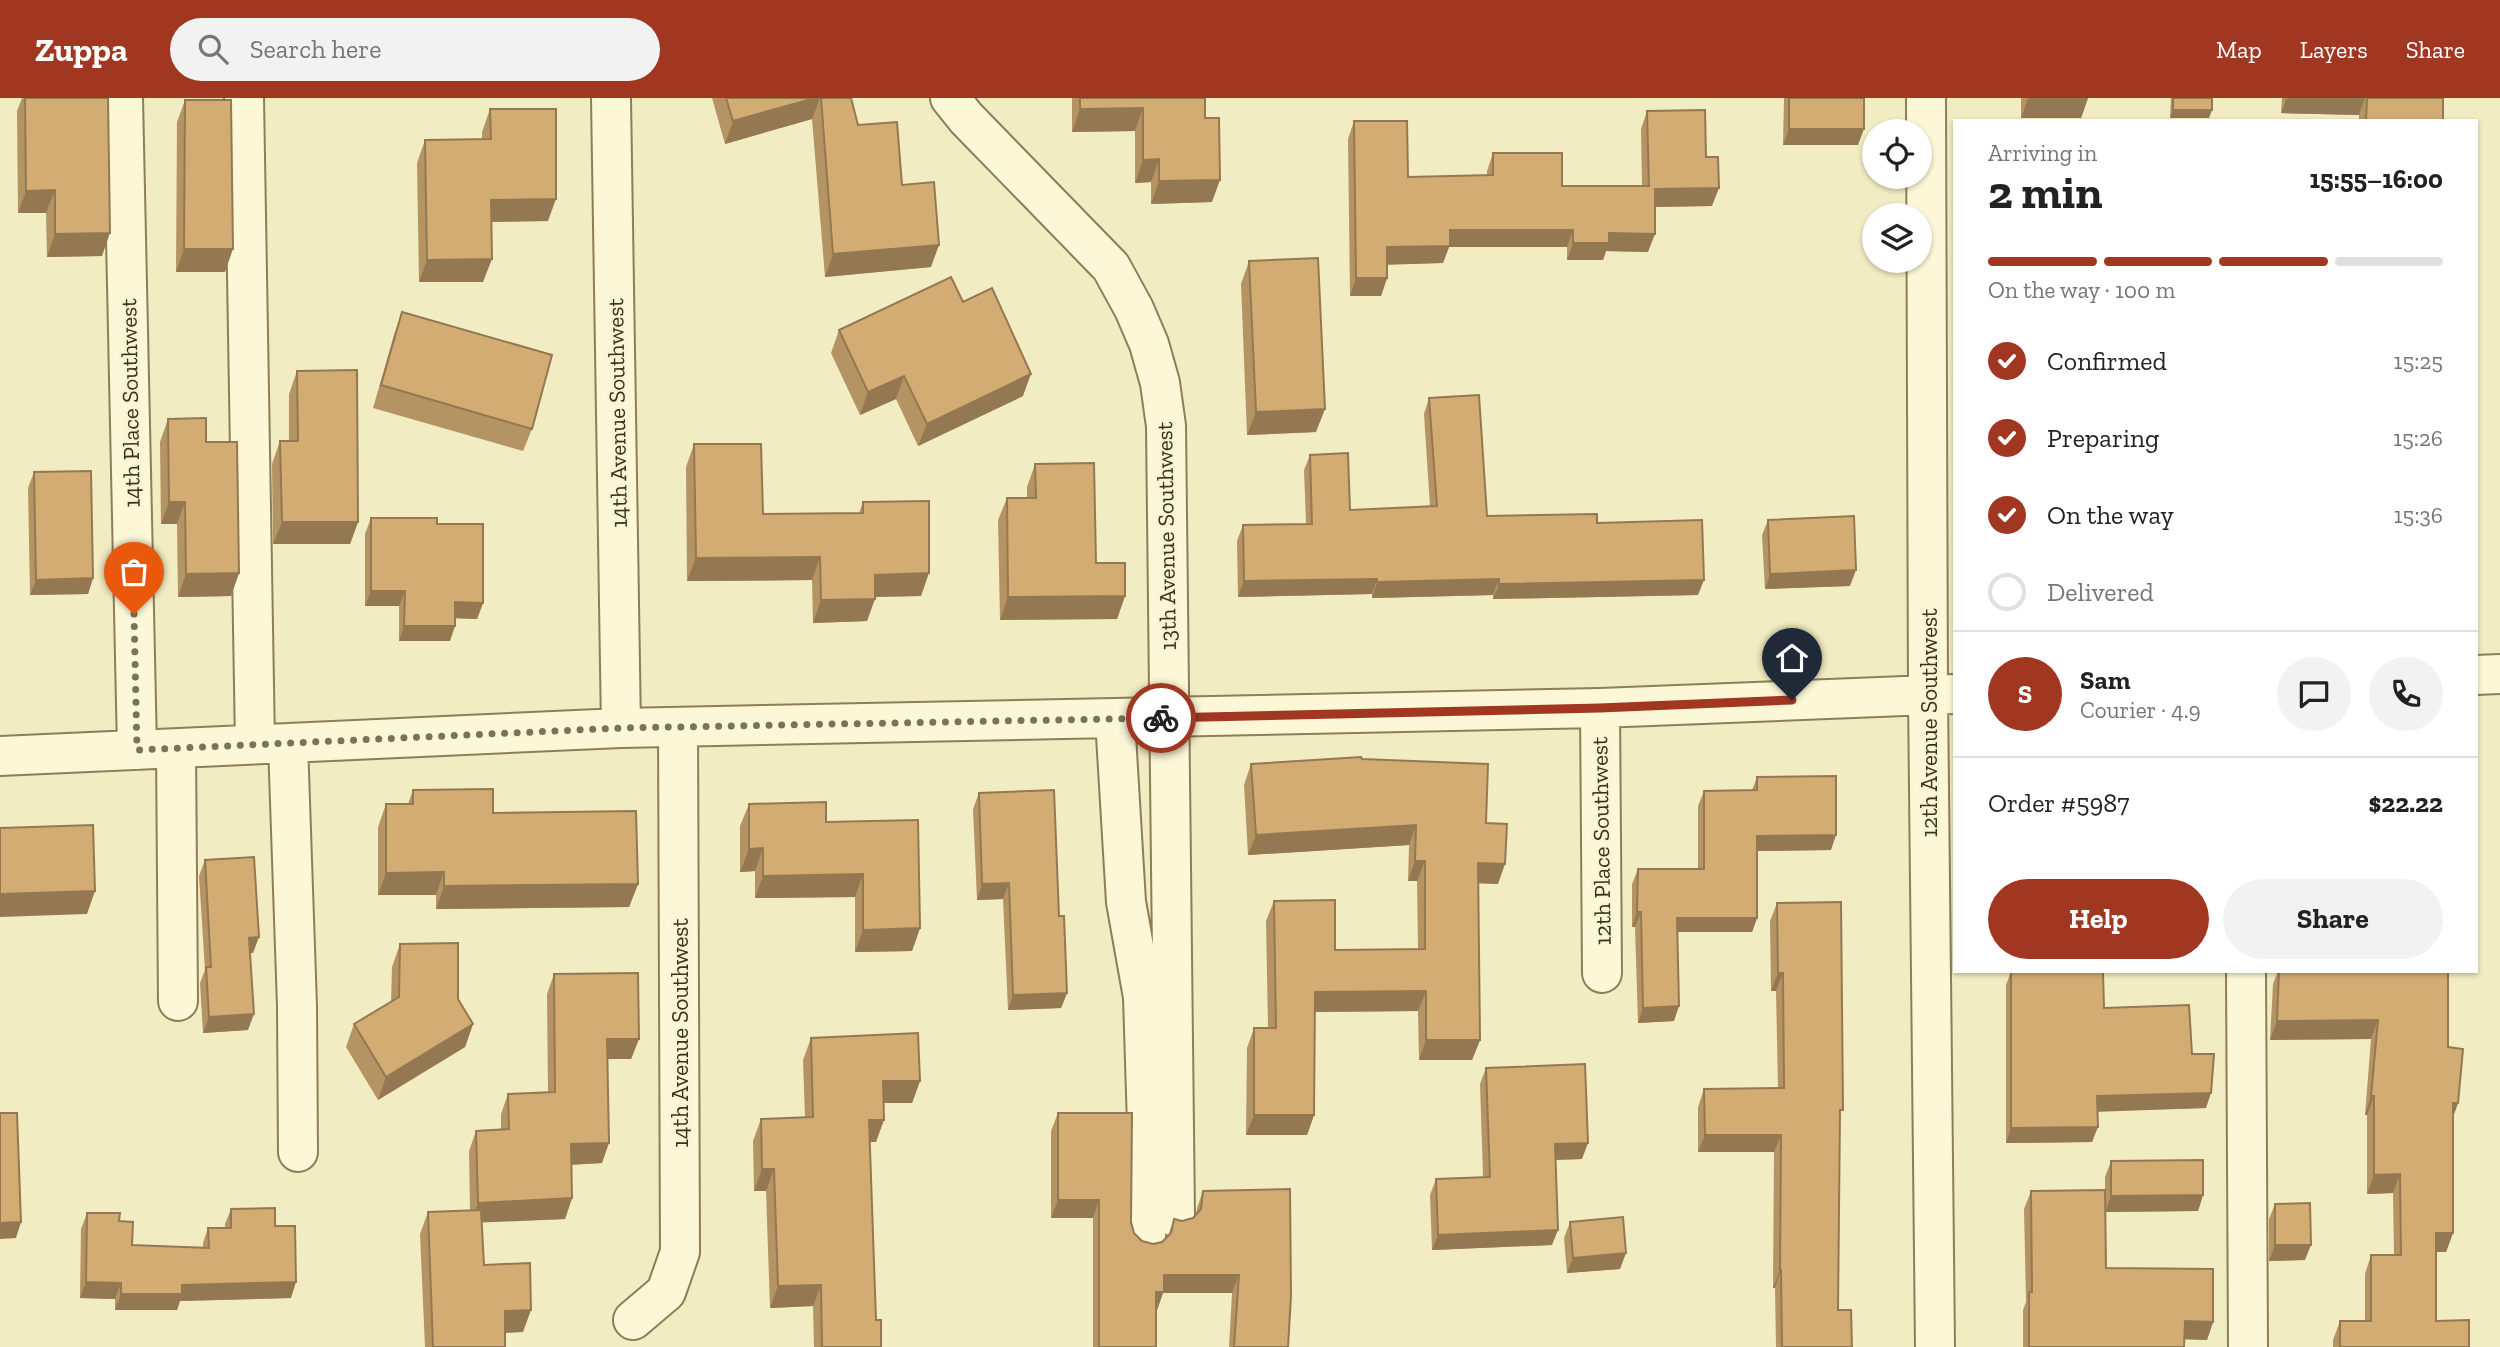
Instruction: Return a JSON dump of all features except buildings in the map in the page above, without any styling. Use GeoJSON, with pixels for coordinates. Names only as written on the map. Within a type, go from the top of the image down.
{"type":"FeatureCollection","features":[{"type":"Feature","properties":{"kind":"street","name":"14th Place Southwest"},"geometry":{"type":"LineString","coordinates":[[123,98],[137,750]]}},
{"type":"Feature","properties":{"kind":"street"},"geometry":{"type":"LineString","coordinates":[[244,98],[271,744],[297,1006],[298,1153]]}},
{"type":"Feature","properties":{"kind":"street","name":"14th Avenue Southwest"},"geometry":{"type":"LineString","coordinates":[[611,98],[621,728]]}},
{"type":"Feature","properties":{"kind":"street","name":"13th Avenue Southwest"},"geometry":{"type":"LineString","coordinates":[[950,98],[983,136],[1111,267],[1149,344],[1160,383],[1166,426],[1170,718],[1161,1228],[1148,1157],[1143,997],[1126,902],[1115,719]]}},
{"type":"Feature","properties":{"kind":"street","name":"12th Avenue Southwest"},"geometry":{"type":"LineString","coordinates":[[1926,98],[1942,694],[1936,1347]]}},
{"type":"Feature","properties":{"kind":"street"},"geometry":{"type":"LineString","coordinates":[[2478,675],[2500,674]]}},
{"type":"Feature","properties":{"kind":"street"},"geometry":{"type":"LineString","coordinates":[[0,756],[621,728],[1600,708],[1942,694]]}},
{"type":"Feature","properties":{"kind":"street","name":"12th Place Southwest"},"geometry":{"type":"LineString","coordinates":[[1600,708],[1602,973]]}},
{"type":"Feature","properties":{"kind":"street","name":"14th Avenue Southwest"},"geometry":{"type":"LineString","coordinates":[[633,1320],[666,1292],[680,1252],[678,727]]}},
{"type":"Feature","properties":{"kind":"street"},"geometry":{"type":"LineString","coordinates":[[176,748],[178,1001]]}},
{"type":"Feature","properties":{"kind":"street"},"geometry":{"type":"LineString","coordinates":[[2246,973],[2248,1347]]}},
{"type":"Feature","properties":{"kind":"way so far"},"geometry":{"type":"LineString","coordinates":[[134,614],[137,750],[621,728],[1161,718]]}},
{"type":"Feature","properties":{"kind":"route"},"geometry":{"type":"LineString","coordinates":[[1161,718],[1600,708],[1792,700]]}}]}
